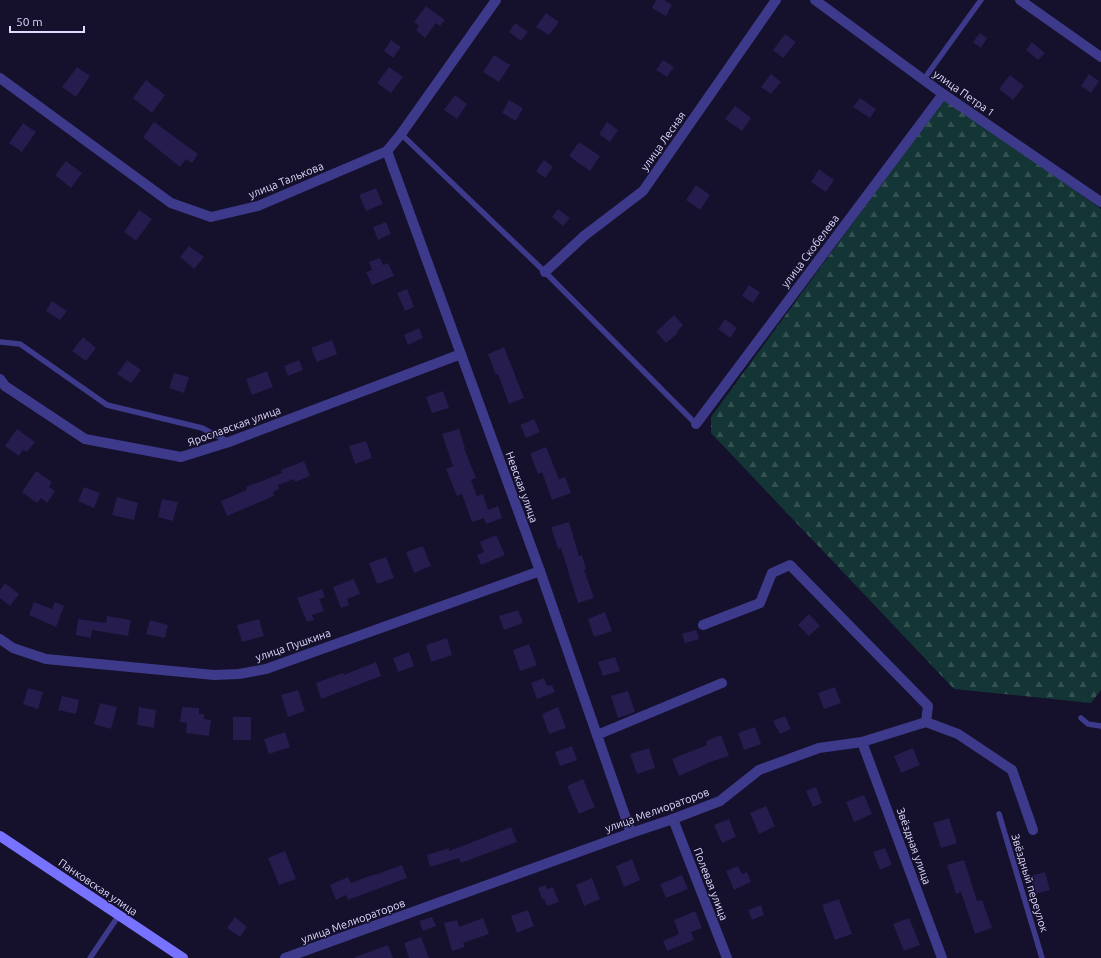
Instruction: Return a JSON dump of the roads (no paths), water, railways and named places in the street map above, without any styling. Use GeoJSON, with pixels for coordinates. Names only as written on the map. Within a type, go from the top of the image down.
{"type":"FeatureCollection","features":[{"type":"Feature","properties":{"kind":"main road","name":"Панковская улица"},"geometry":{"type":"LineString","coordinates":[[0,836],[183,958]]}},
{"type":"Feature","properties":{"kind":"street","name":"улица Талькова"},"geometry":{"type":"LineString","coordinates":[[0,78],[171,203],[211,217],[258,206],[387,151],[401,134],[496,0]]}},
{"type":"Feature","properties":{"kind":"street","name":"улица Лесная"},"geometry":{"type":"LineString","coordinates":[[545,272],[584,236],[643,191],[776,0]]}},
{"type":"Feature","properties":{"kind":"street","name":"улица Петра 1"},"geometry":{"type":"LineString","coordinates":[[815,0],[943,94],[1101,202]]}},
{"type":"Feature","properties":{"kind":"street"},"geometry":{"type":"LineString","coordinates":[[1020,0],[1101,57]]}},
{"type":"Feature","properties":{"kind":"street","name":"улица Скобелева"},"geometry":{"type":"LineString","coordinates":[[696,424],[943,94]]}},
{"type":"Feature","properties":{"kind":"street","name":"Невская улица"},"geometry":{"type":"LineString","coordinates":[[387,151],[540,571],[631,833]]}},
{"type":"Feature","properties":{"kind":"street","name":"Ярославская улица"},"geometry":{"type":"LineString","coordinates":[[0,379],[5,386],[85,439],[181,458],[229,442],[461,354]]}},
{"type":"Feature","properties":{"kind":"street"},"geometry":{"type":"LineString","coordinates":[[703,625],[760,604],[772,573],[790,565],[928,706],[926,722],[958,734],[1012,770],[1033,830]]}},
{"type":"Feature","properties":{"kind":"street","name":"улица Пушкина"},"geometry":{"type":"LineString","coordinates":[[0,639],[13,648],[46,659],[214,675],[239,674],[266,669],[540,571]]}},
{"type":"Feature","properties":{"kind":"street"},"geometry":{"type":"LineString","coordinates":[[596,735],[722,683]]}},
{"type":"Feature","properties":{"kind":"street","name":"улица Мелиораторов"},"geometry":{"type":"LineString","coordinates":[[285,958],[631,833],[674,819],[720,801],[759,770],[819,748],[862,742],[926,722]]}},
{"type":"Feature","properties":{"kind":"street","name":"Звёздная улица"},"geometry":{"type":"LineString","coordinates":[[862,742],[942,958]]}},
{"type":"Feature","properties":{"kind":"street","name":"Полевая улица"},"geometry":{"type":"LineString","coordinates":[[674,819],[726,958]]}},
{"type":"Feature","properties":{"kind":"lane"},"geometry":{"type":"LineString","coordinates":[[924,79],[981,0]]}},
{"type":"Feature","properties":{"kind":"lane"},"geometry":{"type":"LineString","coordinates":[[401,134],[545,272],[696,424]]}},
{"type":"Feature","properties":{"kind":"lane"},"geometry":{"type":"LineString","coordinates":[[0,342],[20,344],[107,405],[202,428],[229,442]]}},
{"type":"Feature","properties":{"kind":"lane"},"geometry":{"type":"LineString","coordinates":[[1080,718],[1088,724],[1101,726]]}},
{"type":"Feature","properties":{"kind":"lane","name":"Звёздный переулок"},"geometry":{"type":"LineString","coordinates":[[999,814],[1042,958]]}},
{"type":"Feature","properties":{"kind":"lane"},"geometry":{"type":"LineString","coordinates":[[90,958],[119,915]]}}]}
